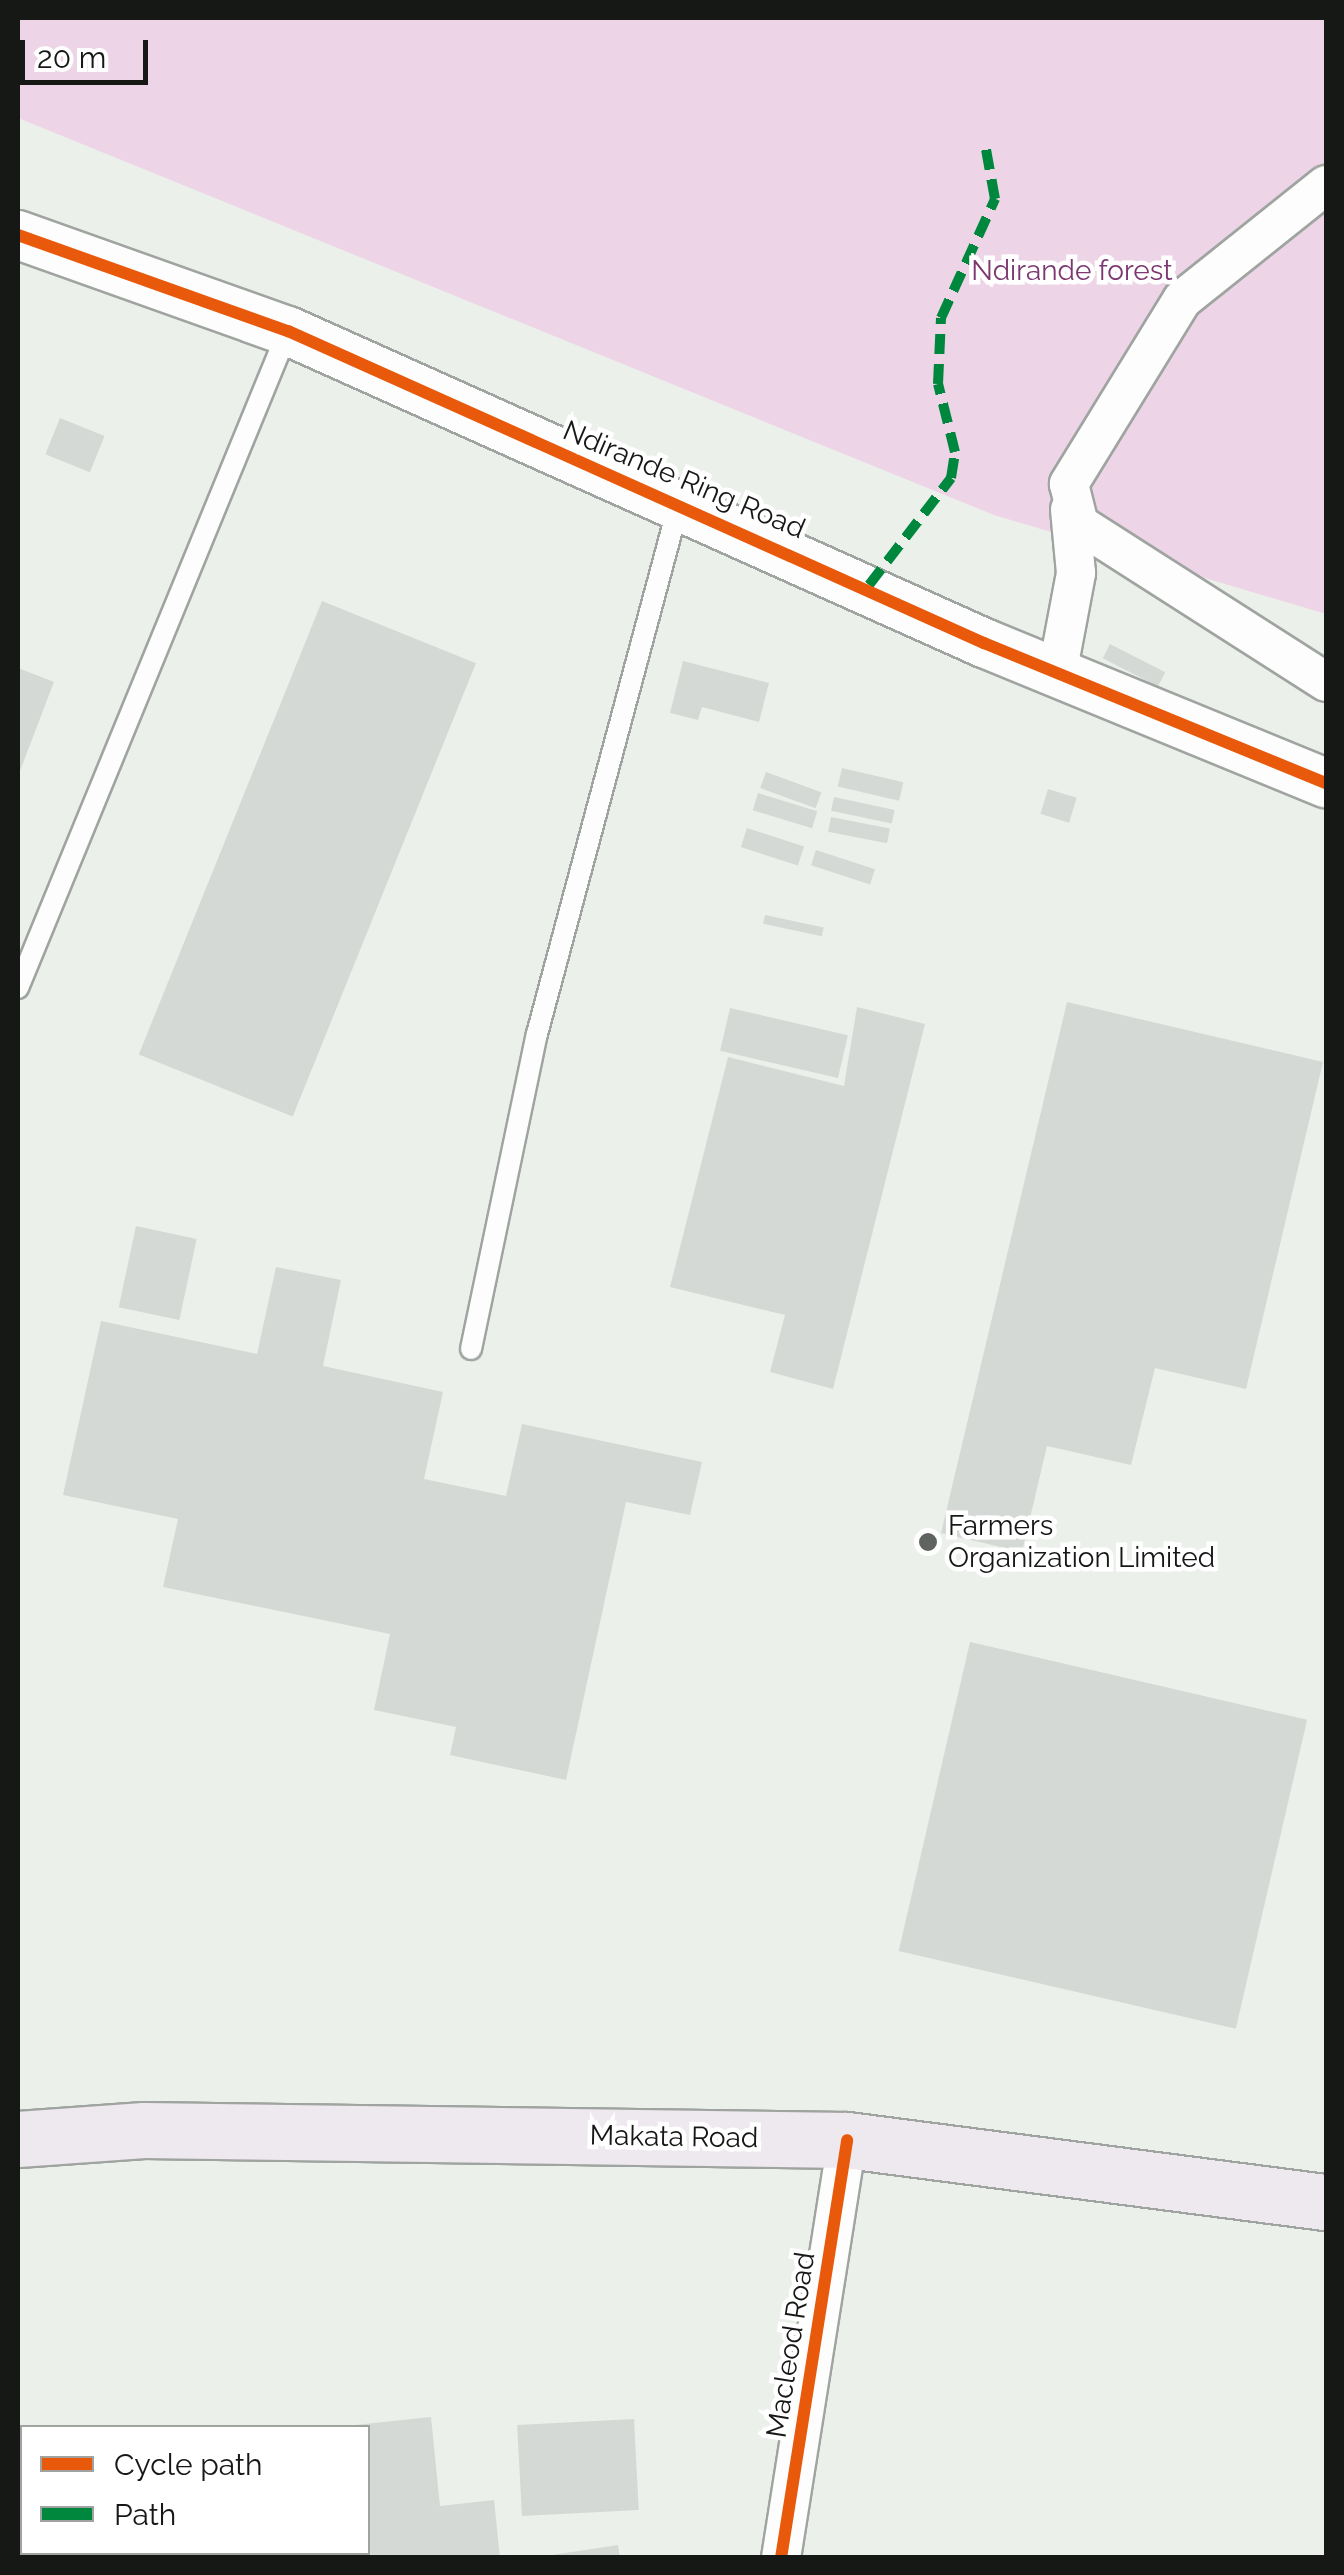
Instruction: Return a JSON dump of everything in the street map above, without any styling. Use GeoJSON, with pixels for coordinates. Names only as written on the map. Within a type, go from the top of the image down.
{"type":"FeatureCollection","features":[{"type":"Feature","properties":{"kind":"main road","name":"Makata Road"},"geometry":{"type":"LineString","coordinates":[[18,2139],[144,2130],[847,2140],[1326,2202]]}},
{"type":"Feature","properties":{"kind":"street"},"geometry":{"type":"LineString","coordinates":[[1058,674],[1076,573],[1070,509],[1075,462],[1163,323],[1326,185]]}},
{"type":"Feature","properties":{"kind":"street","name":"Ndirande Ring Road"},"geometry":{"type":"LineString","coordinates":[[18,235],[288,331],[1058,674],[1326,783]]}},
{"type":"Feature","properties":{"kind":"street"},"geometry":{"type":"LineString","coordinates":[[1070,509],[1150,574],[1326,682]]}},
{"type":"Feature","properties":{"kind":"street","name":"Macleod Road"},"geometry":{"type":"LineString","coordinates":[[781,2558],[847,2140]]}},
{"type":"Feature","properties":{"kind":"lane"},"geometry":{"type":"LineString","coordinates":[[18,988],[288,331]]}},
{"type":"Feature","properties":{"kind":"lane"},"geometry":{"type":"LineString","coordinates":[[470,1350],[537,1034],[678,508]]}},
{"type":"Feature","properties":{"kind":"green space","name":"Ndirande forest"},"geometry":{"type":"Polygon","coordinates":[[[18,18],[1326,18],[1326,614],[994,515],[18,118],[18,18]]]}},
{"type":"Feature","properties":{"kind":"building"},"geometry":{"type":"Polygon","coordinates":[[[60,418],[105,436],[90,472],[45,454],[60,418]]]}},
{"type":"Feature","properties":{"kind":"building"},"geometry":{"type":"Polygon","coordinates":[[[322,601],[476,663],[293,1117],[139,1054],[322,601]]]}},
{"type":"Feature","properties":{"kind":"building"},"geometry":{"type":"Polygon","coordinates":[[[1110,644],[1165,672],[1158,686],[1103,658],[1110,644]]]}},
{"type":"Feature","properties":{"kind":"building"},"geometry":{"type":"Polygon","coordinates":[[[683,661],[769,683],[759,722],[702,707],[698,720],[670,713],[683,661]]]}},
{"type":"Feature","properties":{"kind":"building"},"geometry":{"type":"Polygon","coordinates":[[[18,668],[54,682],[18,776],[18,668]]]}},
{"type":"Feature","properties":{"kind":"building"},"geometry":{"type":"Polygon","coordinates":[[[842,768],[903,782],[899,801],[838,787],[842,768]]]}},
{"type":"Feature","properties":{"kind":"building"},"geometry":{"type":"Polygon","coordinates":[[[766,772],[821,792],[816,808],[760,788],[766,772]]]}},
{"type":"Feature","properties":{"kind":"building"},"geometry":{"type":"Polygon","coordinates":[[[1048,789],[1077,798],[1069,823],[1040,814],[1048,789]]]}},
{"type":"Feature","properties":{"kind":"building"},"geometry":{"type":"Polygon","coordinates":[[[758,793],[817,811],[812,828],[753,810],[758,793]]]}},
{"type":"Feature","properties":{"kind":"building"},"geometry":{"type":"Polygon","coordinates":[[[834,797],[895,810],[892,824],[831,811],[834,797]]]}},
{"type":"Feature","properties":{"kind":"building"},"geometry":{"type":"Polygon","coordinates":[[[831,817],[890,828],[887,843],[828,832],[831,817]]]}},
{"type":"Feature","properties":{"kind":"building"},"geometry":{"type":"Polygon","coordinates":[[[747,828],[804,847],[798,866],[741,847],[747,828]]]}},
{"type":"Feature","properties":{"kind":"building"},"geometry":{"type":"Polygon","coordinates":[[[816,850],[875,869],[870,884],[811,865],[816,850]]]}},
{"type":"Feature","properties":{"kind":"building"},"geometry":{"type":"Polygon","coordinates":[[[765,915],[824,927],[822,936],[763,924],[765,915]]]}},
{"type":"Feature","properties":{"kind":"building"},"geometry":{"type":"Polygon","coordinates":[[[1067,1002],[1323,1062],[1246,1389],[1155,1368],[1131,1465],[1047,1446],[1022,1552],[941,1533],[1067,1002]]]}},
{"type":"Feature","properties":{"kind":"building"},"geometry":{"type":"Polygon","coordinates":[[[857,1007],[925,1024],[833,1389],[770,1372],[785,1315],[670,1287],[728,1057],[844,1086],[857,1007]]]}},
{"type":"Feature","properties":{"kind":"building"},"geometry":{"type":"Polygon","coordinates":[[[730,1008],[848,1035],[838,1078],[720,1051],[730,1008]]]}},
{"type":"Feature","properties":{"kind":"building"},"geometry":{"type":"Polygon","coordinates":[[[136,1226],[197,1239],[179,1320],[119,1307],[136,1226]]]}},
{"type":"Feature","properties":{"kind":"building"},"geometry":{"type":"Polygon","coordinates":[[[276,1267],[341,1280],[323,1366],[443,1392],[424,1479],[506,1496],[522,1424],[702,1462],[690,1515],[626,1502],[566,1780],[450,1755],[456,1727],[374,1710],[390,1634],[163,1587],[178,1519],[63,1495],[101,1321],[257,1354],[276,1267]]]}},
{"type":"Feature","properties":{"kind":"building"},"geometry":{"type":"Polygon","coordinates":[[[970,1642],[1307,1720],[1236,2029],[899,1951],[970,1642]]]}},
{"type":"Feature","properties":{"kind":"building"},"geometry":{"type":"Polygon","coordinates":[[[431,2417],[440,2506],[494,2500],[500,2558],[272,2558],[370,2555],[370,2425],[355,2425],[431,2417]]]}},
{"type":"Feature","properties":{"kind":"building"},"geometry":{"type":"Polygon","coordinates":[[[634,2419],[639,2510],[522,2516],[517,2425],[634,2419]]]}},
{"type":"Feature","properties":{"kind":"building"},"geometry":{"type":"Polygon","coordinates":[[[18,2504],[20,2555],[211,2558],[18,2558],[18,2504]]]}},
{"type":"Feature","properties":{"kind":"building"},"geometry":{"type":"Polygon","coordinates":[[[618,2545],[620,2558],[552,2555],[618,2545]]]}},
{"type":"Feature","properties":{"kind":"marked path"},"geometry":{"type":"LineString","coordinates":[[869,585],[951,478],[955,452],[938,384],[941,318],[995,199],[985,144]]}},
{"type":"Feature","properties":{"kind":"cycle path"},"geometry":{"type":"LineString","coordinates":[[18,235],[288,331],[984,643],[1326,783]]}},
{"type":"Feature","properties":{"kind":"cycle path"},"geometry":{"type":"LineString","coordinates":[[781,2558],[847,2140]]}},
{"type":"Feature","properties":{"kind":"place","name":"Farmers Organization Limited"},"geometry":{"type":"Point","coordinates":[928,1542]}}]}
